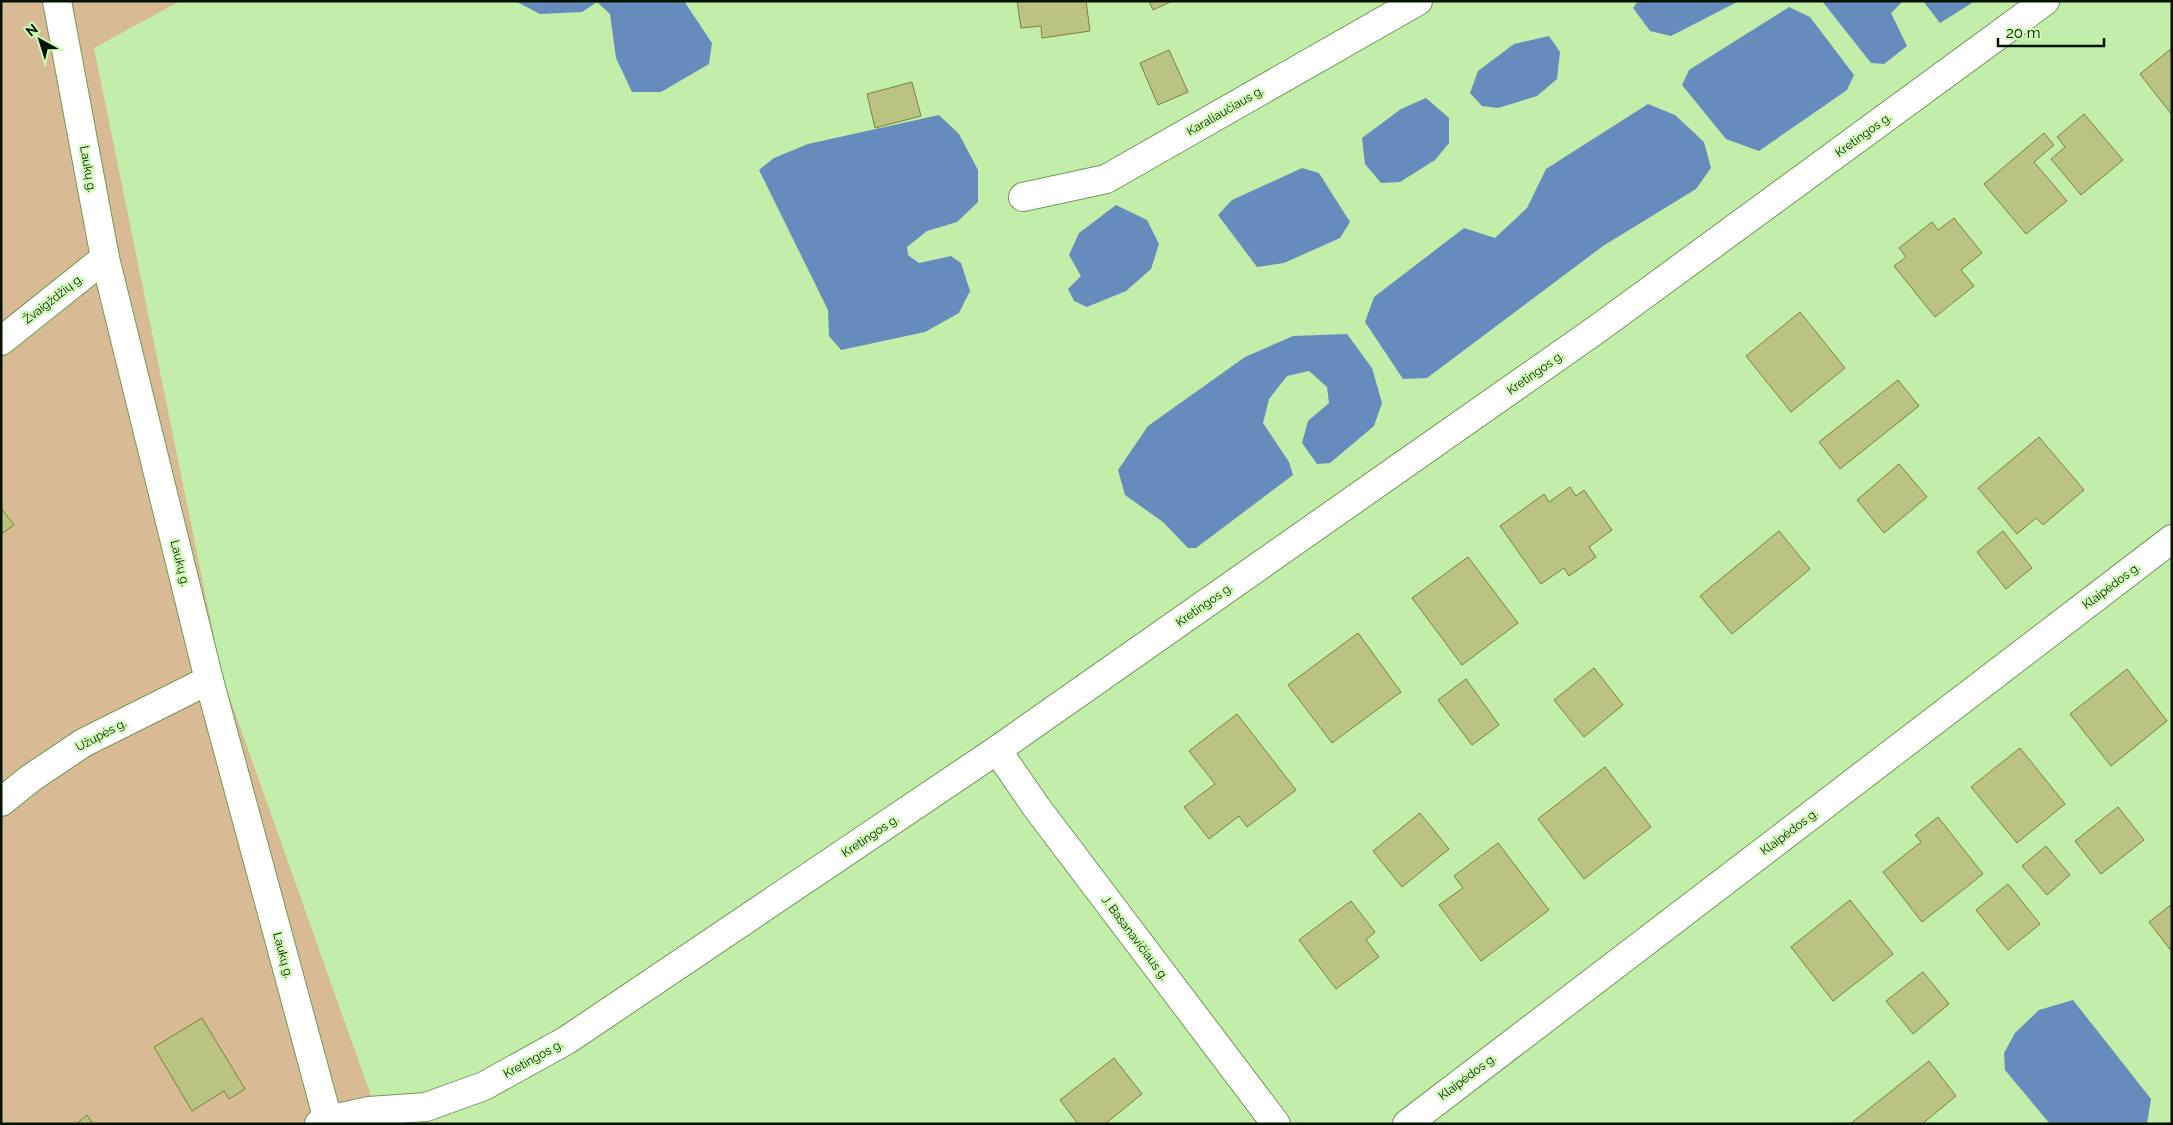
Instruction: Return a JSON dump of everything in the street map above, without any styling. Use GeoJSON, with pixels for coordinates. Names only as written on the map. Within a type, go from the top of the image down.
{"type":"FeatureCollection","features":[{"type":"Feature","properties":{"kind":"street","name":"Laukų g."},"geometry":{"type":"LineString","coordinates":[[58,1],[104,258],[209,680],[324,1122]]}},
{"type":"Feature","properties":{"kind":"street","name":"Karaliaučiaus g."},"geometry":{"type":"LineString","coordinates":[[1023,197],[1106,179],[1418,1]]}},
{"type":"Feature","properties":{"kind":"street","name":"Kretingos g."},"geometry":{"type":"LineString","coordinates":[[324,1122],[369,1111],[426,1107],[484,1086],[567,1040],[997,750],[1600,327],[2045,1]]}},
{"type":"Feature","properties":{"kind":"street","name":"Žvaigždžių g."},"geometry":{"type":"LineString","coordinates":[[1,340],[104,258]]}},
{"type":"Feature","properties":{"kind":"street","name":"Klaipėdos g."},"geometry":{"type":"LineString","coordinates":[[1407,1124],[2172,539]]}},
{"type":"Feature","properties":{"kind":"street","name":"Užupės g."},"geometry":{"type":"LineString","coordinates":[[1,802],[31,778],[83,743],[209,680]]}},
{"type":"Feature","properties":{"kind":"street","name":"J. Basanavičiaus g."},"geometry":{"type":"LineString","coordinates":[[997,750],[1037,808],[1276,1124]]}},
{"type":"Feature","properties":{"kind":"shaded area"},"geometry":{"type":"Polygon","coordinates":[[[1,1],[180,1],[94,48],[222,676],[381,1124],[1,1124],[1,1]]]}},
{"type":"Feature","properties":{"kind":"water"},"geometry":{"type":"Polygon","coordinates":[[[515,1],[684,1],[712,43],[709,64],[661,92],[632,92],[616,58],[610,14],[597,2],[582,12],[540,14],[515,1]]]}},
{"type":"Feature","properties":{"kind":"water"},"geometry":{"type":"Polygon","coordinates":[[[1638,1],[1739,1],[1671,36],[1650,31],[1633,8],[1638,1]]]}},
{"type":"Feature","properties":{"kind":"water"},"geometry":{"type":"Polygon","coordinates":[[[1822,1],[1903,1],[1891,13],[1907,46],[1884,64],[1871,63],[1822,1]]]}},
{"type":"Feature","properties":{"kind":"water"},"geometry":{"type":"Polygon","coordinates":[[[1923,1],[1975,1],[1940,23],[1923,1]]]}},
{"type":"Feature","properties":{"kind":"water"},"geometry":{"type":"Polygon","coordinates":[[[1789,7],[1810,17],[1854,75],[1847,90],[1759,151],[1726,139],[1682,85],[1689,70],[1789,7]]]}},
{"type":"Feature","properties":{"kind":"water"},"geometry":{"type":"Polygon","coordinates":[[[1549,36],[1560,52],[1557,79],[1537,96],[1498,108],[1482,106],[1470,93],[1478,71],[1514,44],[1549,36]]]}},
{"type":"Feature","properties":{"kind":"water"},"geometry":{"type":"Polygon","coordinates":[[[1426,98],[1449,118],[1449,143],[1435,160],[1400,182],[1381,183],[1365,164],[1362,138],[1401,109],[1426,98]]]}},
{"type":"Feature","properties":{"kind":"water"},"geometry":{"type":"Polygon","coordinates":[[[1648,104],[1675,115],[1704,142],[1711,168],[1696,189],[1603,246],[1427,378],[1403,379],[1365,322],[1374,297],[1464,228],[1495,238],[1527,208],[1546,169],[1648,104]]]}},
{"type":"Feature","properties":{"kind":"water"},"geometry":{"type":"Polygon","coordinates":[[[939,115],[959,134],[978,170],[978,202],[957,222],[927,231],[907,247],[908,255],[919,263],[951,256],[961,263],[970,291],[959,313],[925,332],[841,350],[829,336],[828,310],[759,170],[774,158],[808,144],[939,115]]]}},
{"type":"Feature","properties":{"kind":"water"},"geometry":{"type":"Polygon","coordinates":[[[1302,168],[1319,173],[1350,222],[1340,238],[1284,263],[1257,267],[1218,215],[1232,200],[1302,168]]]}},
{"type":"Feature","properties":{"kind":"water"},"geometry":{"type":"Polygon","coordinates":[[[1116,205],[1147,220],[1159,244],[1151,269],[1126,291],[1087,307],[1074,301],[1068,289],[1081,276],[1069,255],[1079,233],[1116,205]]]}},
{"type":"Feature","properties":{"kind":"water"},"geometry":{"type":"Polygon","coordinates":[[[1347,334],[1372,368],[1382,403],[1374,426],[1330,463],[1317,464],[1302,443],[1308,421],[1329,403],[1327,387],[1309,371],[1287,376],[1269,399],[1263,423],[1289,462],[1293,475],[1196,548],[1188,548],[1163,522],[1125,495],[1118,470],[1148,426],[1245,357],[1293,336],[1347,334]]]}},
{"type":"Feature","properties":{"kind":"water"},"geometry":{"type":"Polygon","coordinates":[[[2073,1000],[2151,1099],[2147,1124],[2050,1124],[2005,1070],[2004,1053],[2015,1033],[2039,1010],[2073,1000]]]}},
{"type":"Feature","properties":{"kind":"building"},"geometry":{"type":"Polygon","coordinates":[[[1017,1],[1086,1],[1090,31],[1042,38],[1041,26],[1021,28],[1017,1]]]}},
{"type":"Feature","properties":{"kind":"building"},"geometry":{"type":"Polygon","coordinates":[[[1149,1],[1172,1],[1153,10],[1149,1]]]}},
{"type":"Feature","properties":{"kind":"building"},"geometry":{"type":"Polygon","coordinates":[[[2172,48],[2172,115],[2140,74],[2172,48]]]}},
{"type":"Feature","properties":{"kind":"building"},"geometry":{"type":"Polygon","coordinates":[[[1169,50],[1188,92],[1158,105],[1140,63],[1169,50]]]}},
{"type":"Feature","properties":{"kind":"building"},"geometry":{"type":"Polygon","coordinates":[[[912,82],[921,116],[875,128],[867,94],[912,82]]]}},
{"type":"Feature","properties":{"kind":"building"},"geometry":{"type":"Polygon","coordinates":[[[2084,114],[2123,160],[2081,195],[2051,159],[2065,147],[2057,137],[2084,114]]]}},
{"type":"Feature","properties":{"kind":"building"},"geometry":{"type":"Polygon","coordinates":[[[2044,133],[2054,145],[2034,162],[2067,201],[2026,234],[1984,184],[2044,133]]]}},
{"type":"Feature","properties":{"kind":"building"},"geometry":{"type":"Polygon","coordinates":[[[1954,218],[1982,253],[1961,270],[1974,286],[1935,317],[1894,266],[1906,257],[1899,248],[1932,222],[1938,230],[1954,218]]]}},
{"type":"Feature","properties":{"kind":"building"},"geometry":{"type":"Polygon","coordinates":[[[1800,312],[1845,368],[1791,412],[1746,356],[1800,312]]]}},
{"type":"Feature","properties":{"kind":"building"},"geometry":{"type":"Polygon","coordinates":[[[1898,380],[1919,406],[1840,469],[1819,442],[1898,380]]]}},
{"type":"Feature","properties":{"kind":"building"},"geometry":{"type":"Polygon","coordinates":[[[2039,437],[2084,490],[2043,525],[2036,518],[2017,534],[1978,488],[2039,437]]]}},
{"type":"Feature","properties":{"kind":"building"},"geometry":{"type":"Polygon","coordinates":[[[1899,464],[1927,497],[1884,533],[1857,500],[1899,464]]]}},
{"type":"Feature","properties":{"kind":"building"},"geometry":{"type":"Polygon","coordinates":[[[1570,487],[1576,496],[1584,490],[1612,530],[1589,547],[1596,557],[1569,576],[1564,568],[1541,584],[1500,526],[1544,494],[1549,502],[1570,487]]]}},
{"type":"Feature","properties":{"kind":"building"},"geometry":{"type":"Polygon","coordinates":[[[1,508],[14,525],[1,534],[1,508]]]}},
{"type":"Feature","properties":{"kind":"building"},"geometry":{"type":"Polygon","coordinates":[[[1779,531],[1810,569],[1732,634],[1700,596],[1779,531]]]}},
{"type":"Feature","properties":{"kind":"building"},"geometry":{"type":"Polygon","coordinates":[[[2003,531],[2032,568],[2006,589],[1977,552],[2003,531]]]}},
{"type":"Feature","properties":{"kind":"building"},"geometry":{"type":"Polygon","coordinates":[[[1468,557],[1518,623],[1462,665],[1412,598],[1468,557]]]}},
{"type":"Feature","properties":{"kind":"building"},"geometry":{"type":"Polygon","coordinates":[[[1358,633],[1401,692],[1332,743],[1288,685],[1358,633]]]}},
{"type":"Feature","properties":{"kind":"building"},"geometry":{"type":"Polygon","coordinates":[[[1594,668],[1623,705],[1584,737],[1554,700],[1594,668]]]}},
{"type":"Feature","properties":{"kind":"building"},"geometry":{"type":"Polygon","coordinates":[[[2127,669],[2167,721],[2111,766],[2070,714],[2127,669]]]}},
{"type":"Feature","properties":{"kind":"building"},"geometry":{"type":"Polygon","coordinates":[[[1466,679],[1499,725],[1472,745],[1438,700],[1466,679]]]}},
{"type":"Feature","properties":{"kind":"building"},"geometry":{"type":"Polygon","coordinates":[[[1237,714],[1296,790],[1247,827],[1239,816],[1209,839],[1184,807],[1215,784],[1189,751],[1237,714]]]}},
{"type":"Feature","properties":{"kind":"building"},"geometry":{"type":"Polygon","coordinates":[[[2020,748],[2065,804],[2017,843],[1971,787],[2020,748]]]}},
{"type":"Feature","properties":{"kind":"building"},"geometry":{"type":"Polygon","coordinates":[[[1605,767],[1651,827],[1584,879],[1538,819],[1605,767]]]}},
{"type":"Feature","properties":{"kind":"building"},"geometry":{"type":"Polygon","coordinates":[[[2118,807],[2144,840],[2101,874],[2075,841],[2118,807]]]}},
{"type":"Feature","properties":{"kind":"building"},"geometry":{"type":"Polygon","coordinates":[[[1420,813],[1449,849],[1402,887],[1373,851],[1420,813]]]}},
{"type":"Feature","properties":{"kind":"building"},"geometry":{"type":"Polygon","coordinates":[[[1938,817],[1983,874],[1922,922],[1883,872],[1921,842],[1915,835],[1938,817]]]}},
{"type":"Feature","properties":{"kind":"building"},"geometry":{"type":"Polygon","coordinates":[[[1498,843],[1549,910],[1481,961],[1439,905],[1463,888],[1454,876],[1498,843]]]}},
{"type":"Feature","properties":{"kind":"building"},"geometry":{"type":"Polygon","coordinates":[[[2046,846],[2070,875],[2047,895],[2022,866],[2046,846]]]}},
{"type":"Feature","properties":{"kind":"building"},"geometry":{"type":"Polygon","coordinates":[[[2008,884],[2040,924],[2008,950],[1976,910],[2008,884]]]}},
{"type":"Feature","properties":{"kind":"building"},"geometry":{"type":"Polygon","coordinates":[[[1850,900],[1893,954],[1833,1001],[1791,947],[1850,900]]]}},
{"type":"Feature","properties":{"kind":"building"},"geometry":{"type":"Polygon","coordinates":[[[1351,901],[1375,932],[1366,940],[1379,957],[1336,989],[1299,940],[1351,901]]]}},
{"type":"Feature","properties":{"kind":"building"},"geometry":{"type":"Polygon","coordinates":[[[2172,904],[2172,952],[2149,922],[2172,904]]]}},
{"type":"Feature","properties":{"kind":"building"},"geometry":{"type":"Polygon","coordinates":[[[1923,972],[1949,1004],[1913,1034],[1886,1001],[1923,972]]]}},
{"type":"Feature","properties":{"kind":"building"},"geometry":{"type":"Polygon","coordinates":[[[202,1018],[245,1089],[229,1099],[224,1091],[192,1111],[154,1047],[202,1018]]]}},
{"type":"Feature","properties":{"kind":"building"},"geometry":{"type":"Polygon","coordinates":[[[1114,1058],[1142,1094],[1105,1124],[1078,1124],[1060,1100],[1114,1058]]]}},
{"type":"Feature","properties":{"kind":"building"},"geometry":{"type":"Polygon","coordinates":[[[1929,1061],[1956,1096],[1922,1124],[1850,1124],[1929,1061]]]}},
{"type":"Feature","properties":{"kind":"building"},"geometry":{"type":"Polygon","coordinates":[[[87,1115],[93,1124],[76,1124],[87,1115]]]}}]}
